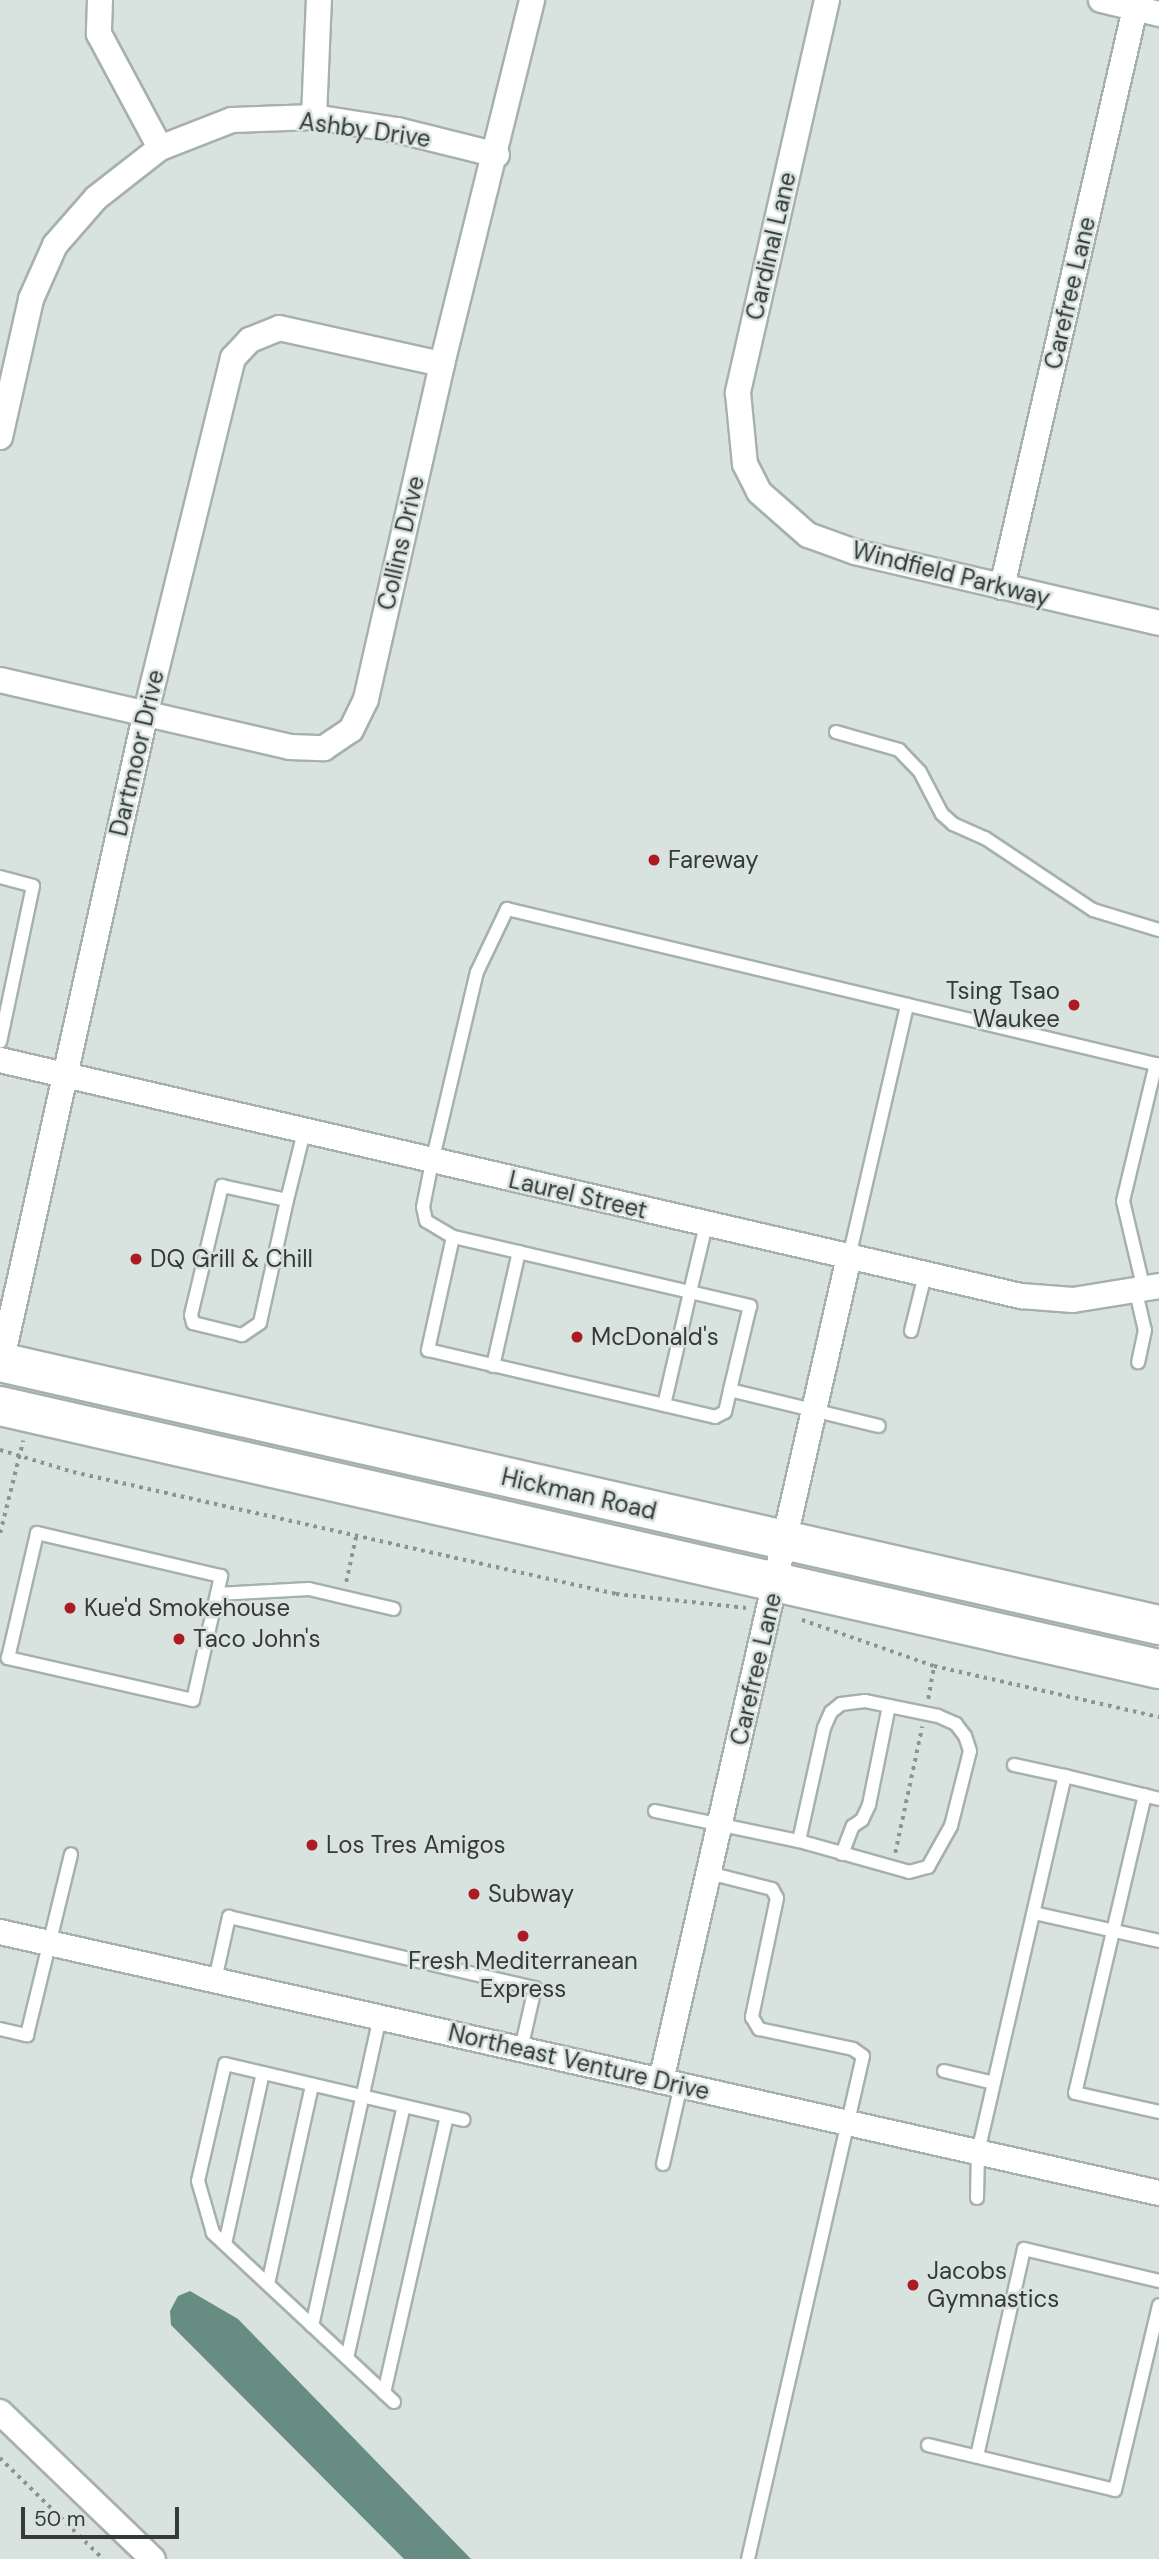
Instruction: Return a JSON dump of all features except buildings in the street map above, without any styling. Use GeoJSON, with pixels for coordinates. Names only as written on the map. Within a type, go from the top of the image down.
{"type":"FeatureCollection","features":[{"type":"Feature","properties":{"kind":"highway","name":"Hickman Road"},"geometry":{"type":"LineString","coordinates":[[0,1364],[1159,1625]]}},
{"type":"Feature","properties":{"kind":"highway","name":"Hickman Road"},"geometry":{"type":"LineString","coordinates":[[0,1406],[773,1596],[1159,1669]]}},
{"type":"Feature","properties":{"kind":"street"},"geometry":{"type":"LineString","coordinates":[[100,0],[99,34],[160,148]]}},
{"type":"Feature","properties":{"kind":"street"},"geometry":{"type":"LineString","coordinates":[[314,117],[319,0]]}},
{"type":"Feature","properties":{"kind":"street","name":"Collins Drive"},"geometry":{"type":"LineString","coordinates":[[0,680],[145,716],[290,747],[324,748],[351,730],[366,699],[442,363],[497,155],[532,0]]}},
{"type":"Feature","properties":{"kind":"street","name":"Cardinal Lane"},"geometry":{"type":"LineString","coordinates":[[759,492],[745,464],[738,393],[827,0]]}},
{"type":"Feature","properties":{"kind":"street"},"geometry":{"type":"LineString","coordinates":[[1101,0],[1144,7]]}},
{"type":"Feature","properties":{"kind":"street","name":"Carefree Lane"},"geometry":{"type":"LineString","coordinates":[[1002,587],[1144,7]]}},
{"type":"Feature","properties":{"kind":"street","name":"Ashby Drive"},"geometry":{"type":"LineString","coordinates":[[0,437],[31,299],[55,245],[96,198],[160,148],[232,120],[314,117],[397,130],[497,155]]}},
{"type":"Feature","properties":{"kind":"street","name":"Dartmoor Drive"},"geometry":{"type":"LineString","coordinates":[[0,1364],[67,1076],[145,716],[233,358],[250,340],[279,328],[442,363]]}},
{"type":"Feature","properties":{"kind":"street","name":"Windfield Parkway"},"geometry":{"type":"LineString","coordinates":[[759,492],[808,536],[855,552],[1159,623]]}},
{"type":"Feature","properties":{"kind":"street","name":"Laurel Street"},"geometry":{"type":"LineString","coordinates":[[0,1060],[706,1225],[1036,1298],[1073,1300],[1147,1289]]}},
{"type":"Feature","properties":{"kind":"street","name":"Carefree Lane"},"geometry":{"type":"LineString","coordinates":[[671,2083],[709,1873],[849,1257]]}},
{"type":"Feature","properties":{"kind":"street","name":"Northeast Venture Drive"},"geometry":{"type":"LineString","coordinates":[[0,1932],[1159,2193]]}},
{"type":"Feature","properties":{"kind":"street"},"geometry":{"type":"LineString","coordinates":[[0,2412],[153,2559]]}},
{"type":"Feature","properties":{"kind":"lane"},"geometry":{"type":"LineString","coordinates":[[836,732],[900,750],[920,772],[942,814],[953,824],[993,843],[1093,910],[1159,930]]}},
{"type":"Feature","properties":{"kind":"lane"},"geometry":{"type":"LineString","coordinates":[[0,877],[33,886],[0,1042]]}},
{"type":"Feature","properties":{"kind":"lane"},"geometry":{"type":"LineString","coordinates":[[453,1237],[428,1350],[715,1417],[724,1412],[750,1306],[453,1237],[426,1221],[423,1208],[432,1162],[477,972],[507,909],[1157,1065],[1123,1200],[1147,1289],[1145,1330],[1138,1362]]}},
{"type":"Feature","properties":{"kind":"lane"},"geometry":{"type":"LineString","coordinates":[[849,1257],[907,1005]]}},
{"type":"Feature","properties":{"kind":"lane"},"geometry":{"type":"LineString","coordinates":[[287,1200],[222,1186],[191,1315],[193,1323],[242,1335],[260,1323],[304,1132]]}},
{"type":"Feature","properties":{"kind":"lane"},"geometry":{"type":"LineString","coordinates":[[664,1405],[706,1225]]}},
{"type":"Feature","properties":{"kind":"lane"},"geometry":{"type":"LineString","coordinates":[[493,1366],[519,1252]]}},
{"type":"Feature","properties":{"kind":"lane"},"geometry":{"type":"LineString","coordinates":[[911,1331],[925,1275]]}},
{"type":"Feature","properties":{"kind":"lane"},"geometry":{"type":"LineString","coordinates":[[730,1391],[879,1426]]}},
{"type":"Feature","properties":{"kind":"lane"},"geometry":{"type":"LineString","coordinates":[[37,1533],[221,1576],[193,1700],[8,1658],[5,1643],[37,1533]]}},
{"type":"Feature","properties":{"kind":"lane"},"geometry":{"type":"LineString","coordinates":[[217,1594],[309,1589],[394,1609]]}},
{"type":"Feature","properties":{"kind":"lane"},"geometry":{"type":"LineString","coordinates":[[655,1811],[799,1841],[909,1872],[928,1867],[939,1854],[951,1826],[970,1751],[956,1724],[925,1713],[853,1700],[831,1712],[799,1841]]}},
{"type":"Feature","properties":{"kind":"lane"},"geometry":{"type":"LineString","coordinates":[[842,1854],[853,1826],[862,1820],[869,1805],[889,1706]]}},
{"type":"Feature","properties":{"kind":"lane"},"geometry":{"type":"LineString","coordinates":[[1014,1765],[1159,1798]]}},
{"type":"Feature","properties":{"kind":"lane"},"geometry":{"type":"LineString","coordinates":[[977,2198],[978,2152],[1065,1776]]}},
{"type":"Feature","properties":{"kind":"lane"},"geometry":{"type":"LineString","coordinates":[[1145,1795],[1075,2093],[1159,2112]]}},
{"type":"Feature","properties":{"kind":"lane"},"geometry":{"type":"LineString","coordinates":[[0,2029],[27,2035],[71,1854]]}},
{"type":"Feature","properties":{"kind":"lane"},"geometry":{"type":"LineString","coordinates":[[709,1873],[772,1889],[777,1898],[752,2017],[759,2029],[853,2049],[863,2056],[748,2559]]}},
{"type":"Feature","properties":{"kind":"lane"},"geometry":{"type":"LineString","coordinates":[[1034,1913],[1159,1941]]}},
{"type":"Feature","properties":{"kind":"lane"},"geometry":{"type":"LineString","coordinates":[[215,1980],[229,1917],[243,1920],[535,1988],[522,2049]]}},
{"type":"Feature","properties":{"kind":"lane"},"geometry":{"type":"LineString","coordinates":[[312,2326],[380,2018]]}},
{"type":"Feature","properties":{"kind":"lane"},"geometry":{"type":"LineString","coordinates":[[394,2402],[213,2233],[198,2180],[225,2064],[464,2120]]}},
{"type":"Feature","properties":{"kind":"lane"},"geometry":{"type":"LineString","coordinates":[[944,2071],[994,2083]]}},
{"type":"Feature","properties":{"kind":"lane"},"geometry":{"type":"LineString","coordinates":[[225,2244],[263,2073]]}},
{"type":"Feature","properties":{"kind":"lane"},"geometry":{"type":"LineString","coordinates":[[663,2164],[671,2083]]}},
{"type":"Feature","properties":{"kind":"lane"},"geometry":{"type":"LineString","coordinates":[[268,2284],[312,2085]]}},
{"type":"Feature","properties":{"kind":"lane"},"geometry":{"type":"LineString","coordinates":[[347,2358],[404,2106]]}},
{"type":"Feature","properties":{"kind":"lane"},"geometry":{"type":"LineString","coordinates":[[384,2393],[447,2116]]}},
{"type":"Feature","properties":{"kind":"lane"},"geometry":{"type":"LineString","coordinates":[[977,2456],[1024,2249],[1159,2281]]}},
{"type":"Feature","properties":{"kind":"lane"},"geometry":{"type":"LineString","coordinates":[[928,2445],[1115,2490],[1159,2305]]}},
{"type":"Feature","properties":{"kind":"path"},"geometry":{"type":"LineString","coordinates":[[0,1450],[73,1472],[616,1594],[773,1596],[934,1666],[1159,1717]]}},
{"type":"Feature","properties":{"kind":"path"},"geometry":{"type":"LineString","coordinates":[[343,1597],[356,1536]]}},
{"type":"Feature","properties":{"kind":"path"},"geometry":{"type":"LineString","coordinates":[[891,1868],[934,1666]]}},
{"type":"Feature","properties":{"kind":"path"},"geometry":{"type":"LineString","coordinates":[[0,2458],[103,2559]]}},
{"type":"Feature","properties":{"kind":"shaded area"},"geometry":{"type":"Polygon","coordinates":[[[190,2291],[238,2319],[471,2559],[404,2559],[171,2325],[170,2311],[178,2296],[190,2291]]]}},
{"type":"Feature","properties":{"kind":"place","name":"Fareway"},"geometry":{"type":"Point","coordinates":[654,860]}},
{"type":"Feature","properties":{"kind":"place","name":"Tsing Tsao Waukee"},"geometry":{"type":"Point","coordinates":[1074,1005]}},
{"type":"Feature","properties":{"kind":"place","name":"DQ Grill & Chill"},"geometry":{"type":"Point","coordinates":[136,1259]}},
{"type":"Feature","properties":{"kind":"place","name":"McDonald's"},"geometry":{"type":"Point","coordinates":[577,1337]}},
{"type":"Feature","properties":{"kind":"place","name":"Kue'd Smokehouse"},"geometry":{"type":"Point","coordinates":[70,1608]}},
{"type":"Feature","properties":{"kind":"place","name":"Taco John's"},"geometry":{"type":"Point","coordinates":[179,1639]}},
{"type":"Feature","properties":{"kind":"place","name":"Los Tres Amigos"},"geometry":{"type":"Point","coordinates":[312,1845]}},
{"type":"Feature","properties":{"kind":"place","name":"Subway"},"geometry":{"type":"Point","coordinates":[474,1894]}},
{"type":"Feature","properties":{"kind":"place","name":"Fresh Mediterranean Express"},"geometry":{"type":"Point","coordinates":[523,1936]}},
{"type":"Feature","properties":{"kind":"place","name":"Jacobs Gymnastics"},"geometry":{"type":"Point","coordinates":[913,2285]}}]}
